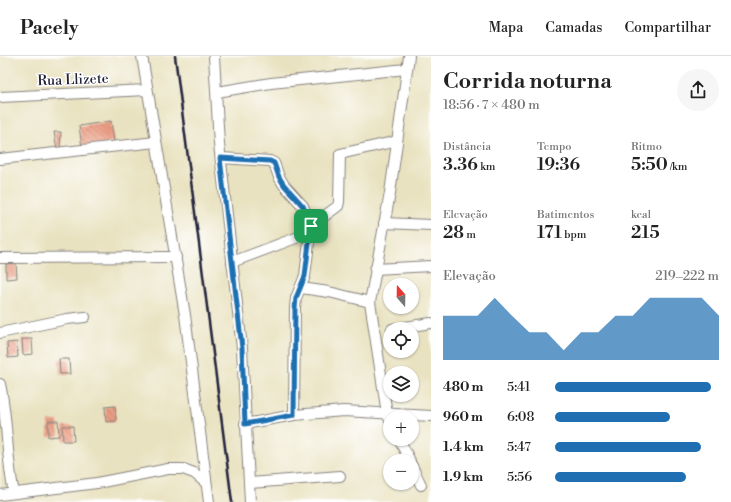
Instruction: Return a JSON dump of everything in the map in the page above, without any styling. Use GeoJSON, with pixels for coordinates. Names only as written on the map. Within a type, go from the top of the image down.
{"type":"FeatureCollection","features":[{"type":"Feature","properties":{"kind":"street"},"geometry":{"type":"LineString","coordinates":[[142,56],[176,257],[195,384],[209,502]]}},
{"type":"Feature","properties":{"kind":"street"},"geometry":{"type":"LineString","coordinates":[[214,56],[220,158],[242,348],[250,502]]}},
{"type":"Feature","properties":{"kind":"street"},"geometry":{"type":"LineString","coordinates":[[388,410],[370,302],[397,141],[409,56]]}},
{"type":"Feature","properties":{"kind":"street"},"geometry":{"type":"LineString","coordinates":[[217,92],[271,83],[406,69]]}},
{"type":"Feature","properties":{"kind":"street","name":"Rua Llizete"},"geometry":{"type":"LineString","coordinates":[[0,97],[147,90]]}},
{"type":"Feature","properties":{"kind":"street"},"geometry":{"type":"LineString","coordinates":[[232,262],[310,229],[338,206],[340,154],[397,141]]}},
{"type":"Feature","properties":{"kind":"street"},"geometry":{"type":"LineString","coordinates":[[0,159],[156,142]]}},
{"type":"Feature","properties":{"kind":"street"},"geometry":{"type":"LineString","coordinates":[[220,158],[270,161],[274,163],[279,177],[284,185],[303,206],[310,229],[306,267],[296,298],[295,308],[294,415]]}},
{"type":"Feature","properties":{"kind":"street"},"geometry":{"type":"LineString","coordinates":[[384,223],[431,225]]}},
{"type":"Feature","properties":{"kind":"street"},"geometry":{"type":"LineString","coordinates":[[0,258],[176,257]]}},
{"type":"Feature","properties":{"kind":"street"},"geometry":{"type":"LineString","coordinates":[[375,269],[431,266]]}},
{"type":"Feature","properties":{"kind":"street"},"geometry":{"type":"LineString","coordinates":[[300,288],[329,292],[370,302]]}},
{"type":"Feature","properties":{"kind":"street"},"geometry":{"type":"LineString","coordinates":[[0,333],[67,319],[85,317]]}},
{"type":"Feature","properties":{"kind":"street"},"geometry":{"type":"LineString","coordinates":[[419,325],[431,323]]}},
{"type":"Feature","properties":{"kind":"street"},"geometry":{"type":"LineString","coordinates":[[374,332],[383,330]]}},
{"type":"Feature","properties":{"kind":"street"},"geometry":{"type":"LineString","coordinates":[[0,384],[6,424],[8,456],[14,493]]}},
{"type":"Feature","properties":{"kind":"street"},"geometry":{"type":"LineString","coordinates":[[245,424],[294,415],[344,412],[383,416]]}},
{"type":"Feature","properties":{"kind":"street"},"geometry":{"type":"LineString","coordinates":[[419,416],[431,416]]}},
{"type":"Feature","properties":{"kind":"street"},"geometry":{"type":"LineString","coordinates":[[0,494],[90,484],[168,469],[183,469],[206,483]]}},
{"type":"Feature","properties":{"kind":"street"},"geometry":{"type":"LineString","coordinates":[[250,483],[340,476]]}},
{"type":"Feature","properties":{"kind":"street"},"geometry":{"type":"LineString","coordinates":[[419,481],[421,485]]}},
{"type":"Feature","properties":{"kind":"building"},"geometry":{"type":"Polygon","coordinates":[[[111,121],[114,142],[82,147],[79,126],[111,121]]]}},
{"type":"Feature","properties":{"kind":"building"},"geometry":{"type":"Polygon","coordinates":[[[54,132],[61,132],[60,149],[57,150],[54,132]]]}},
{"type":"Feature","properties":{"kind":"building"},"geometry":{"type":"Polygon","coordinates":[[[16,263],[17,278],[6,279],[6,264],[16,263]]]}},
{"type":"Feature","properties":{"kind":"building"},"geometry":{"type":"Polygon","coordinates":[[[22,339],[32,339],[33,354],[23,355],[22,339]]]}},
{"type":"Feature","properties":{"kind":"building"},"geometry":{"type":"Polygon","coordinates":[[[17,342],[18,357],[8,358],[7,343],[17,342]]]}},
{"type":"Feature","properties":{"kind":"building"},"geometry":{"type":"Polygon","coordinates":[[[59,359],[69,359],[70,374],[60,374],[59,359]]]}},
{"type":"Feature","properties":{"kind":"building"},"geometry":{"type":"Polygon","coordinates":[[[115,406],[116,421],[106,422],[105,407],[115,406]]]}},
{"type":"Feature","properties":{"kind":"building"},"geometry":{"type":"Polygon","coordinates":[[[48,421],[58,421],[59,436],[48,437],[48,421]]]}},
{"type":"Feature","properties":{"kind":"building"},"geometry":{"type":"Polygon","coordinates":[[[62,426],[73,426],[74,441],[63,441],[62,426]]]}},
{"type":"Feature","properties":{"kind":"railway"},"geometry":{"type":"LineString","coordinates":[[175,56],[232,502]]}},
{"type":"Feature","properties":{"kind":"route"},"geometry":{"type":"LineString","coordinates":[[220,158],[270,161],[274,163],[279,177],[284,185],[303,206],[311,226],[308,233],[305,276],[296,298],[295,308],[294,415],[245,424],[242,386],[242,348],[220,158]]}}]}
